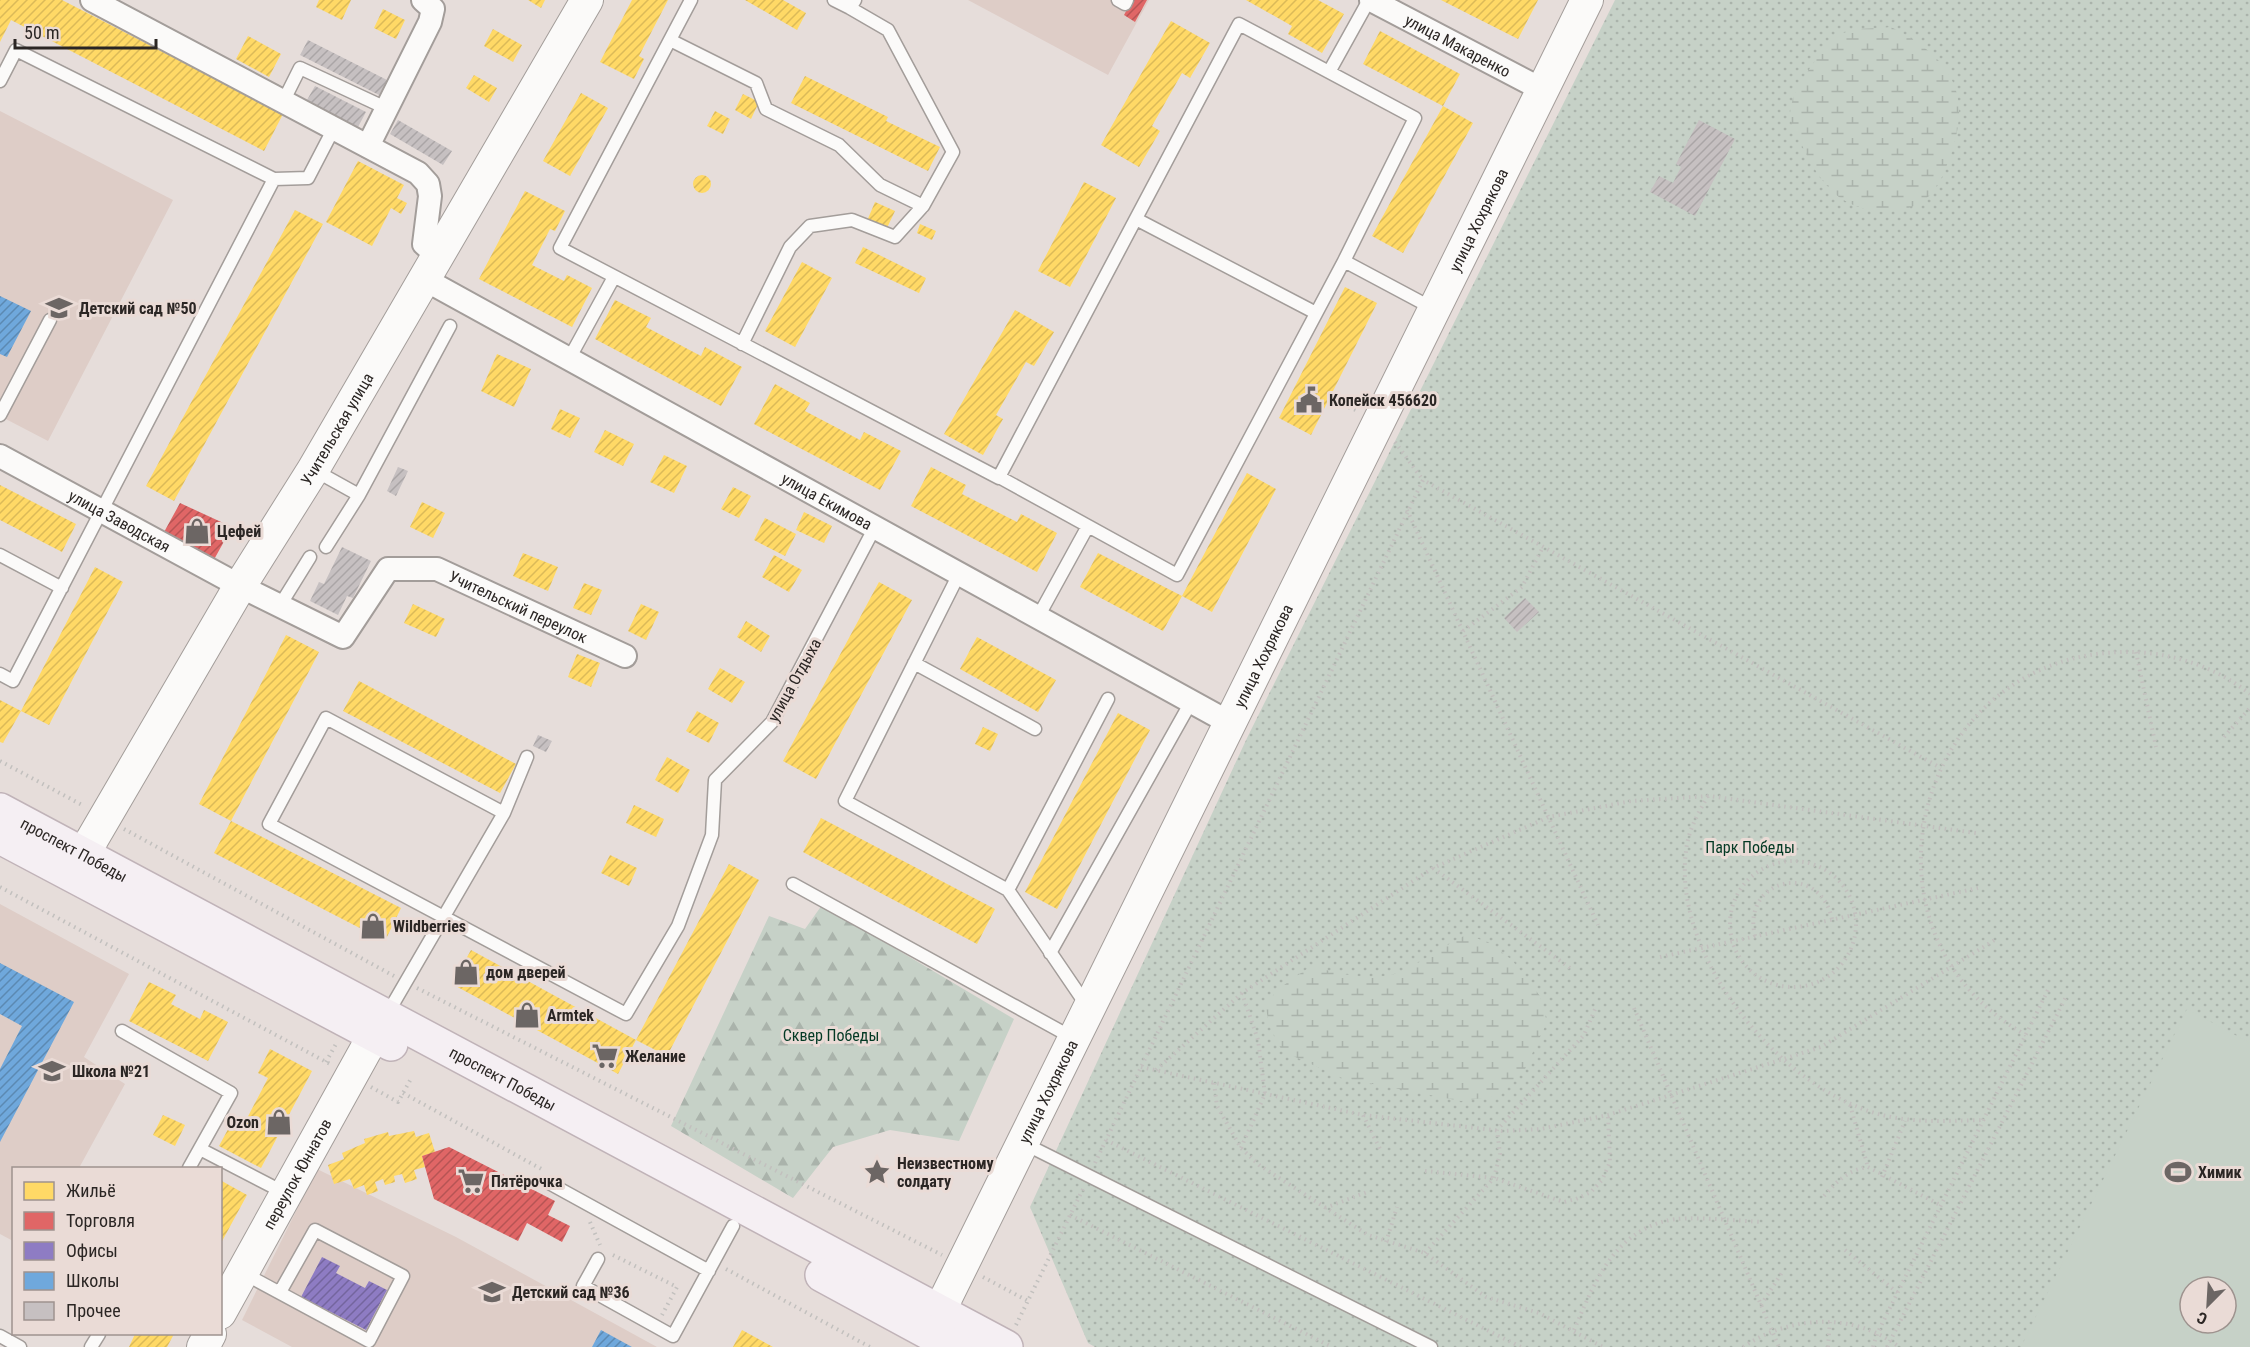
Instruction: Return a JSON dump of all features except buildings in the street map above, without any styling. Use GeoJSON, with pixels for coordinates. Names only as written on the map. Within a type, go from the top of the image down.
{"type":"FeatureCollection","features":[{"type":"Feature","properties":{"kind":"main road","name":"проспект Победы"},"geometry":{"type":"LineString","coordinates":[[0,810],[77,865],[380,1026],[941,1330]]}},
{"type":"Feature","properties":{"kind":"main road","name":"проспект Победы"},"geometry":{"type":"LineString","coordinates":[[0,837],[77,865]]}},
{"type":"Feature","properties":{"kind":"main road","name":"проспект Победы"},"geometry":{"type":"LineString","coordinates":[[380,1026],[733,1226],[941,1330],[1006,1347]]}},
{"type":"Feature","properties":{"kind":"street"},"geometry":{"type":"LineString","coordinates":[[92,0],[418,173],[428,184],[430,196],[423,243],[431,268]]}},
{"type":"Feature","properties":{"kind":"street"},"geometry":{"type":"LineString","coordinates":[[368,146],[430,22],[433,9],[423,0]]}},
{"type":"Feature","properties":{"kind":"street","name":"Учительская улица"},"geometry":{"type":"LineString","coordinates":[[77,865],[240,586],[313,470],[588,0]]}},
{"type":"Feature","properties":{"kind":"street","name":"улица Макаренко"},"geometry":{"type":"LineString","coordinates":[[1370,0],[1543,90]]}},
{"type":"Feature","properties":{"kind":"street","name":"улица Хохрякова"},"geometry":{"type":"LineString","coordinates":[[941,1330],[962,1265],[1587,0]]}},
{"type":"Feature","properties":{"kind":"street","name":"улица Екимова"},"geometry":{"type":"LineString","coordinates":[[431,268],[569,359],[1230,723]]}},
{"type":"Feature","properties":{"kind":"street","name":"улица Заводская"},"geometry":{"type":"LineString","coordinates":[[0,456],[240,586]]}},
{"type":"Feature","properties":{"kind":"street","name":"Учительский переулок"},"geometry":{"type":"LineString","coordinates":[[240,586],[343,637],[388,569],[438,569],[625,657]]}},
{"type":"Feature","properties":{"kind":"street","name":"переулок Юннатов"},"geometry":{"type":"LineString","coordinates":[[222,1309],[285,1193],[338,1069],[380,1026]]}},
{"type":"Feature","properties":{"kind":"lane"},"geometry":{"type":"LineString","coordinates":[[691,0],[560,248],[999,478],[1177,575],[1344,261],[1415,118],[1239,24],[999,478]]}},
{"type":"Feature","properties":{"kind":"lane"},"geometry":{"type":"LineString","coordinates":[[742,344],[790,247],[810,226],[852,220],[895,237],[923,206],[953,152],[888,30],[852,4],[834,0]]}},
{"type":"Feature","properties":{"kind":"lane"},"geometry":{"type":"LineString","coordinates":[[1118,0],[1125,4],[1127,0]]}},
{"type":"Feature","properties":{"kind":"lane"},"geometry":{"type":"LineString","coordinates":[[1329,72],[1370,0]]}},
{"type":"Feature","properties":{"kind":"lane"},"geometry":{"type":"LineString","coordinates":[[670,40],[756,83],[766,109],[839,145],[880,185],[923,206]]}},
{"type":"Feature","properties":{"kind":"lane"},"geometry":{"type":"LineString","coordinates":[[0,81],[16,50],[274,179],[308,178],[334,128]]}},
{"type":"Feature","properties":{"kind":"lane"},"geometry":{"type":"LineString","coordinates":[[284,102],[300,68],[388,109]]}},
{"type":"Feature","properties":{"kind":"lane"},"geometry":{"type":"LineString","coordinates":[[0,674],[13,681],[274,179]]}},
{"type":"Feature","properties":{"kind":"lane"},"geometry":{"type":"LineString","coordinates":[[1136,219],[1316,313]]}},
{"type":"Feature","properties":{"kind":"lane"},"geometry":{"type":"LineString","coordinates":[[1344,261],[1435,309]]}},
{"type":"Feature","properties":{"kind":"lane"},"geometry":{"type":"LineString","coordinates":[[569,359],[614,277]]}},
{"type":"Feature","properties":{"kind":"lane"},"geometry":{"type":"LineString","coordinates":[[0,415],[50,320]]}},
{"type":"Feature","properties":{"kind":"lane"},"geometry":{"type":"LineString","coordinates":[[326,547],[359,495],[450,326]]}},
{"type":"Feature","properties":{"kind":"lane"},"geometry":{"type":"LineString","coordinates":[[313,470],[359,495]]}},
{"type":"Feature","properties":{"kind":"lane"},"geometry":{"type":"LineString","coordinates":[[1038,617],[1088,526]]}},
{"type":"Feature","properties":{"kind":"lane","name":"улица Отдыха"},"geometry":{"type":"LineString","coordinates":[[444,917],[626,1014],[678,926],[712,835],[715,780],[772,722],[874,527]]}},
{"type":"Feature","properties":{"kind":"lane"},"geometry":{"type":"LineString","coordinates":[[0,555],[62,588]]}},
{"type":"Feature","properties":{"kind":"lane"},"geometry":{"type":"LineString","coordinates":[[279,607],[310,557]]}},
{"type":"Feature","properties":{"kind":"lane"},"geometry":{"type":"LineString","coordinates":[[959,574],[845,801],[1008,890],[1089,1009]]}},
{"type":"Feature","properties":{"kind":"lane"},"geometry":{"type":"LineString","coordinates":[[914,663],[1035,729]]}},
{"type":"Feature","properties":{"kind":"lane"},"geometry":{"type":"LineString","coordinates":[[1008,890],[1108,699]]}},
{"type":"Feature","properties":{"kind":"lane"},"geometry":{"type":"LineString","coordinates":[[1050,953],[1191,702]]}},
{"type":"Feature","properties":{"kind":"lane"},"geometry":{"type":"LineString","coordinates":[[444,917],[269,824],[326,718],[504,813]]}},
{"type":"Feature","properties":{"kind":"lane"},"geometry":{"type":"LineString","coordinates":[[380,1026],[504,813],[527,757]]}},
{"type":"Feature","properties":{"kind":"lane"},"geometry":{"type":"LineString","coordinates":[[793,884],[1074,1038]]}},
{"type":"Feature","properties":{"kind":"lane"},"geometry":{"type":"LineString","coordinates":[[122,1031],[231,1093],[190,1167]]}},
{"type":"Feature","properties":{"kind":"lane"},"geometry":{"type":"LineString","coordinates":[[1022,1142],[1431,1347]]}},
{"type":"Feature","properties":{"kind":"lane"},"geometry":{"type":"LineString","coordinates":[[200,1149],[285,1193]]}},
{"type":"Feature","properties":{"kind":"lane"},"geometry":{"type":"LineString","coordinates":[[549,1183],[709,1271]]}},
{"type":"Feature","properties":{"kind":"lane"},"geometry":{"type":"LineString","coordinates":[[600,1254],[583,1286],[673,1336],[733,1226]]}},
{"type":"Feature","properties":{"kind":"lane"},"geometry":{"type":"LineString","coordinates":[[242,1272],[369,1341],[403,1276],[315,1230],[279,1292]]}},
{"type":"Feature","properties":{"kind":"lane"},"geometry":{"type":"LineString","coordinates":[[0,1336],[20,1347]]}},
{"type":"Feature","properties":{"kind":"path"},"geometry":{"type":"LineString","coordinates":[[1091,1172],[1423,480],[1941,768]]}},
{"type":"Feature","properties":{"kind":"path"},"geometry":{"type":"LineString","coordinates":[[1407,510],[1598,925]]}},
{"type":"Feature","properties":{"kind":"path"},"geometry":{"type":"LineString","coordinates":[[1463,631],[1522,587],[1543,547]]}},
{"type":"Feature","properties":{"kind":"path"},"geometry":{"type":"LineString","coordinates":[[2026,1035],[2008,1025],[1981,1002],[1953,966],[1940,944],[1925,898],[1920,875],[1926,804],[1938,771],[1956,740],[1979,712],[2006,689],[2037,671],[2071,658],[2106,652],[2136,652],[2177,658],[2211,670],[2250,694]]}},
{"type":"Feature","properties":{"kind":"path"},"geometry":{"type":"LineString","coordinates":[[2136,652],[2156,747]]}},
{"type":"Feature","properties":{"kind":"path"},"geometry":{"type":"LineString","coordinates":[[2224,737],[2250,708]]}},
{"type":"Feature","properties":{"kind":"path"},"geometry":{"type":"LineString","coordinates":[[0,761],[407,983],[1028,1300]]}},
{"type":"Feature","properties":{"kind":"path"},"geometry":{"type":"LineString","coordinates":[[1156,1070],[1242,993],[1433,868],[1549,817],[1631,801],[1709,796],[1976,833]]}},
{"type":"Feature","properties":{"kind":"path"},"geometry":{"type":"LineString","coordinates":[[1709,796],[1690,834],[1686,851],[1685,891],[1701,948],[1748,1022],[1783,1059],[1820,1087],[1850,1104],[1905,1121],[1985,1120]]}},
{"type":"Feature","properties":{"kind":"path"},"geometry":{"type":"LineString","coordinates":[[1781,862],[1808,863],[1831,874],[1849,894],[1855,914],[1856,933],[1847,958],[1829,977],[1805,987],[1791,988],[1766,982],[1745,965],[1732,941],[1730,916],[1739,891],[1757,872],[1781,862]]}},
{"type":"Feature","properties":{"kind":"path"},"geometry":{"type":"LineString","coordinates":[[1433,868],[1570,968]]}},
{"type":"Feature","properties":{"kind":"path"},"geometry":{"type":"LineString","coordinates":[[1755,936],[1752,918],[1758,902],[1770,889],[1787,883],[1805,885],[1820,894],[1830,909],[1832,919]]}},
{"type":"Feature","properties":{"kind":"path"},"geometry":{"type":"LineString","coordinates":[[0,887],[398,1102],[411,1077]]}},
{"type":"Feature","properties":{"kind":"path"},"geometry":{"type":"LineString","coordinates":[[1660,957],[1978,888]]}},
{"type":"Feature","properties":{"kind":"path"},"geometry":{"type":"LineString","coordinates":[[1141,1067],[1363,1115],[1497,1130],[1541,1129],[1608,1115],[1821,1047],[1998,938]]}},
{"type":"Feature","properties":{"kind":"path"},"geometry":{"type":"LineString","coordinates":[[1873,1347],[1876,1334],[2049,988]]}},
{"type":"Feature","properties":{"kind":"path"},"geometry":{"type":"LineString","coordinates":[[1241,1148],[1265,1094],[1258,1040],[1242,993]]}},
{"type":"Feature","properties":{"kind":"path"},"geometry":{"type":"LineString","coordinates":[[1887,1347],[2066,997]]}},
{"type":"Feature","properties":{"kind":"path"},"geometry":{"type":"LineString","coordinates":[[1425,1253],[1494,1178],[1500,1154],[1497,1130],[1584,1035],[1596,1008]]}},
{"type":"Feature","properties":{"kind":"path"},"geometry":{"type":"LineString","coordinates":[[1634,1008],[1779,1347]]}},
{"type":"Feature","properties":{"kind":"path"},"geometry":{"type":"LineString","coordinates":[[338,1069],[339,1037]]}},
{"type":"Feature","properties":{"kind":"path"},"geometry":{"type":"LineString","coordinates":[[1214,1083],[1217,1106],[1241,1148],[1259,1166],[1368,1235],[1425,1253],[1486,1297],[1539,1313],[1603,1347]]}},
{"type":"Feature","properties":{"kind":"path"},"geometry":{"type":"LineString","coordinates":[[1850,1104],[1868,1167],[1882,1177],[1942,1206]]}},
{"type":"Feature","properties":{"kind":"path"},"geometry":{"type":"LineString","coordinates":[[1363,1115],[1380,1149]]}},
{"type":"Feature","properties":{"kind":"path"},"geometry":{"type":"LineString","coordinates":[[1425,1171],[1494,1178],[1564,1202],[1591,1192],[1602,1180],[1610,1162],[1608,1115]]}},
{"type":"Feature","properties":{"kind":"path"},"geometry":{"type":"LineString","coordinates":[[1882,1177],[1905,1121]]}},
{"type":"Feature","properties":{"kind":"path"},"geometry":{"type":"LineString","coordinates":[[1106,1140],[1521,1347]]}},
{"type":"Feature","properties":{"kind":"path"},"geometry":{"type":"LineString","coordinates":[[1824,1196],[1839,1179],[1854,1169],[1868,1167]]}},
{"type":"Feature","properties":{"kind":"path"},"geometry":{"type":"LineString","coordinates":[[1006,1347],[1086,1183]]}},
{"type":"Feature","properties":{"kind":"path"},"geometry":{"type":"LineString","coordinates":[[1324,1209],[1366,1192]]}},
{"type":"Feature","properties":{"kind":"path"},"geometry":{"type":"LineString","coordinates":[[580,1200],[600,1254]]}},
{"type":"Feature","properties":{"kind":"path"},"geometry":{"type":"LineString","coordinates":[[1386,1242],[1397,1208]]}},
{"type":"Feature","properties":{"kind":"path"},"geometry":{"type":"LineString","coordinates":[[1070,1215],[1332,1347]]}},
{"type":"Feature","properties":{"kind":"path"},"geometry":{"type":"LineString","coordinates":[[1574,1330],[1610,1256],[1630,1237],[1667,1220],[1763,1222]]}},
{"type":"Feature","properties":{"kind":"path"},"geometry":{"type":"LineString","coordinates":[[1845,1250],[1898,1293]]}},
{"type":"Feature","properties":{"kind":"path"},"geometry":{"type":"LineString","coordinates":[[611,1254],[677,1287],[656,1326]]}},
{"type":"Feature","properties":{"kind":"path"},"geometry":{"type":"LineString","coordinates":[[1761,1305],[1783,1271]]}},
{"type":"Feature","properties":{"kind":"path"},"geometry":{"type":"LineString","coordinates":[[1743,1347],[1772,1331],[1808,1321],[1854,1325],[1892,1341],[1899,1347]]}},
{"type":"Feature","properties":{"kind":"path"},"geometry":{"type":"LineString","coordinates":[[1828,1347],[1830,1322]]}},
{"type":"Feature","properties":{"kind":"shaded area"},"geometry":{"type":"Polygon","coordinates":[[[968,0],[1149,0],[1108,75],[968,0]]]}},
{"type":"Feature","properties":{"kind":"shaded area","name":"Детский сад №50"},"geometry":{"type":"Polygon","coordinates":[[[0,111],[173,200],[48,441],[0,416],[0,111]]]}},
{"type":"Feature","properties":{"kind":"shaded area","name":"Школа №21"},"geometry":{"type":"Polygon","coordinates":[[[0,904],[129,974],[84,1057],[125,1084],[80,1167],[12,1167],[12,1240],[0,1234],[0,904]]]}},
{"type":"Feature","properties":{"kind":"shaded area"},"geometry":{"type":"Polygon","coordinates":[[[317,1169],[456,1237],[657,1347],[292,1347],[242,1320],[317,1169]]]}},
{"type":"Feature","properties":{"kind":"green space","name":"Парк Победы"},"geometry":{"type":"Polygon","coordinates":[[[1615,0],[2250,0],[2250,1347],[1095,1347],[1088,1343],[1030,1207],[1247,738],[1615,0]]]}},
{"type":"Feature","properties":{"kind":"green space"},"geometry":{"type":"Polygon","coordinates":[[[1891,27],[1915,41],[1934,56],[1948,72],[1956,90],[1959,109],[1951,153],[1941,179],[1933,192],[1909,208],[1880,211],[1852,204],[1839,197],[1827,185],[1807,156],[1792,126],[1790,110],[1801,81],[1830,43],[1851,30],[1891,27]]]}},
{"type":"Feature","properties":{"kind":"green space","name":"Сквер Победы"},"geometry":{"type":"Polygon","coordinates":[[[822,905],[1014,1019],[959,1141],[890,1130],[833,1147],[793,1198],[671,1126],[769,916],[805,929],[822,905]]]}},
{"type":"Feature","properties":{"kind":"green space"},"geometry":{"type":"Polygon","coordinates":[[[1466,935],[1488,942],[1512,960],[1540,996],[1547,1022],[1525,1069],[1497,1096],[1461,1101],[1342,1078],[1282,1051],[1270,1027],[1265,1005],[1293,978],[1313,965],[1333,972],[1356,976],[1391,975],[1408,968],[1466,935]]]}},
{"type":"Feature","properties":{"kind":"green space","name":"Химик"},"geometry":{"type":"Polygon","coordinates":[[[2187,1009],[2250,1043],[2250,1347],[2021,1347],[2187,1009]]]}},
{"type":"Feature","properties":{"kind":"place","name":"Детский сад №50"},"geometry":{"type":"Point","coordinates":[59,308]}},
{"type":"Feature","properties":{"kind":"place","name":"Копейск 456620"},"geometry":{"type":"Point","coordinates":[1309,400]}},
{"type":"Feature","properties":{"kind":"place","name":"Цефей"},"geometry":{"type":"Point","coordinates":[197,531]}},
{"type":"Feature","properties":{"kind":"place","name":"Wildberries"},"geometry":{"type":"Point","coordinates":[373,926]}},
{"type":"Feature","properties":{"kind":"place","name":"дом дверей"},"geometry":{"type":"Point","coordinates":[466,972]}},
{"type":"Feature","properties":{"kind":"place","name":"Armtek"},"geometry":{"type":"Point","coordinates":[527,1015]}},
{"type":"Feature","properties":{"kind":"place","name":"Желание"},"geometry":{"type":"Point","coordinates":[605,1056]}},
{"type":"Feature","properties":{"kind":"place","name":"Школа №21"},"geometry":{"type":"Point","coordinates":[52,1071]}},
{"type":"Feature","properties":{"kind":"place","name":"Ozon"},"geometry":{"type":"Point","coordinates":[279,1122]}},
{"type":"Feature","properties":{"kind":"place","name":"Неизвестному солдату"},"geometry":{"type":"Point","coordinates":[877,1172]}},
{"type":"Feature","properties":{"kind":"place","name":"Химик"},"geometry":{"type":"Point","coordinates":[2178,1172]}},
{"type":"Feature","properties":{"kind":"place","name":"Пятёрочка"},"geometry":{"type":"Point","coordinates":[471,1181]}},
{"type":"Feature","properties":{"kind":"place","name":"Детский сад №36"},"geometry":{"type":"Point","coordinates":[492,1292]}}]}
